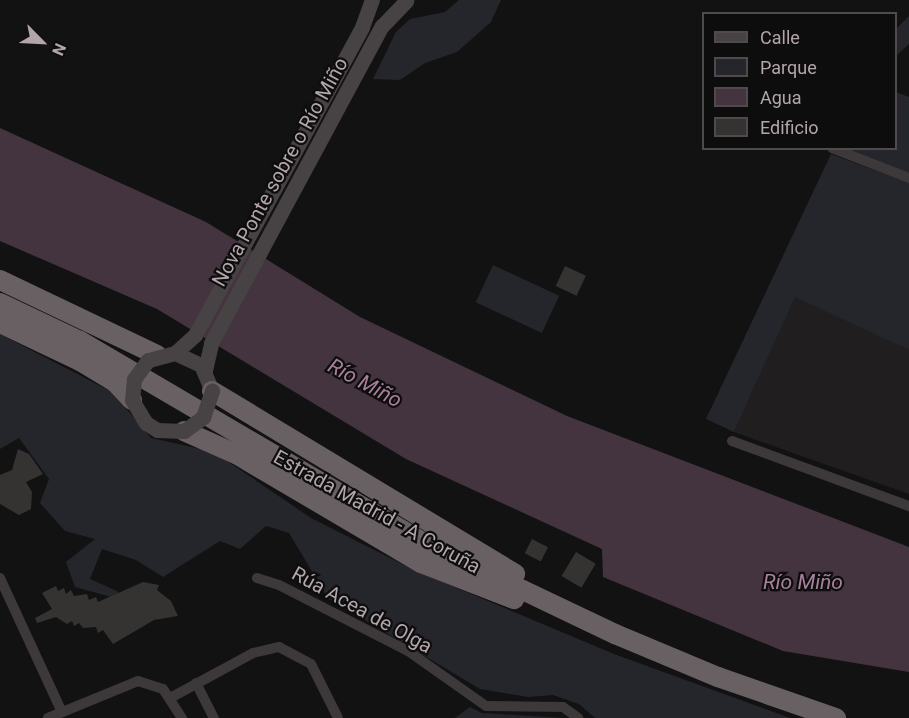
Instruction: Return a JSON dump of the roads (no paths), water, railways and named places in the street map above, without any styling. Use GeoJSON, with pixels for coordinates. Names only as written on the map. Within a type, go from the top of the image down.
{"type":"FeatureCollection","features":[{"type":"Feature","properties":{"kind":"highway"},"geometry":{"type":"LineString","coordinates":[[0,280],[166,354]]}},
{"type":"Feature","properties":{"kind":"highway","name":"Estrada Madrid - A Coruña"},"geometry":{"type":"LineString","coordinates":[[0,303],[80,341],[422,542],[673,658],[836,718]]}},
{"type":"Feature","properties":{"kind":"highway"},"geometry":{"type":"LineString","coordinates":[[0,323],[80,361],[115,382],[132,400]]}},
{"type":"Feature","properties":{"kind":"highway"},"geometry":{"type":"LineString","coordinates":[[212,391],[476,551],[673,658]]}},
{"type":"Feature","properties":{"kind":"highway"},"geometry":{"type":"LineString","coordinates":[[184,431],[236,454],[421,563],[538,609],[614,645],[764,693]]}},
{"type":"Feature","properties":{"kind":"main road","name":"Nova Ponte sobre o Río Miño"},"geometry":{"type":"LineString","coordinates":[[166,354],[195,335],[362,27],[372,0]]}},
{"type":"Feature","properties":{"kind":"main road","name":"Nova Ponte sobre o Río Miño"},"geometry":{"type":"LineString","coordinates":[[205,370],[211,343],[387,19],[404,0]]}},
{"type":"Feature","properties":{"kind":"main road"},"geometry":{"type":"LineString","coordinates":[[404,0],[418,0]]}},
{"type":"Feature","properties":{"kind":"main road"},"geometry":{"type":"LineString","coordinates":[[166,354],[190,357],[205,370],[212,391],[203,417],[184,431],[170,433],[151,427],[137,413],[132,400],[139,369],[166,354]]}},
{"type":"Feature","properties":{"kind":"street"},"geometry":{"type":"LineString","coordinates":[[837,150],[909,178]]}},
{"type":"Feature","properties":{"kind":"street"},"geometry":{"type":"LineString","coordinates":[[732,441],[909,506]]}},
{"type":"Feature","properties":{"kind":"street"},"geometry":{"type":"LineString","coordinates":[[0,578],[62,712]]}},
{"type":"Feature","properties":{"kind":"street","name":"Rúa Acea de Olga"},"geometry":{"type":"LineString","coordinates":[[257,578],[279,585],[408,651],[486,706],[563,707],[578,718]]}},
{"type":"Feature","properties":{"kind":"street"},"geometry":{"type":"LineString","coordinates":[[172,697],[254,653],[279,647],[310,664],[338,718]]}},
{"type":"Feature","properties":{"kind":"street"},"geometry":{"type":"LineString","coordinates":[[48,718],[130,682],[154,683],[172,697],[182,718]]}},
{"type":"Feature","properties":{"kind":"street"},"geometry":{"type":"LineString","coordinates":[[196,683],[214,718]]}},
{"type":"Feature","properties":{"kind":"water","name":"Río Miño"},"geometry":{"type":"Polygon","coordinates":[[[0,128],[206,222],[360,317],[567,416],[909,547],[909,672],[783,651],[603,577],[602,549],[406,459],[157,309],[0,241],[0,128]]]}}]}
